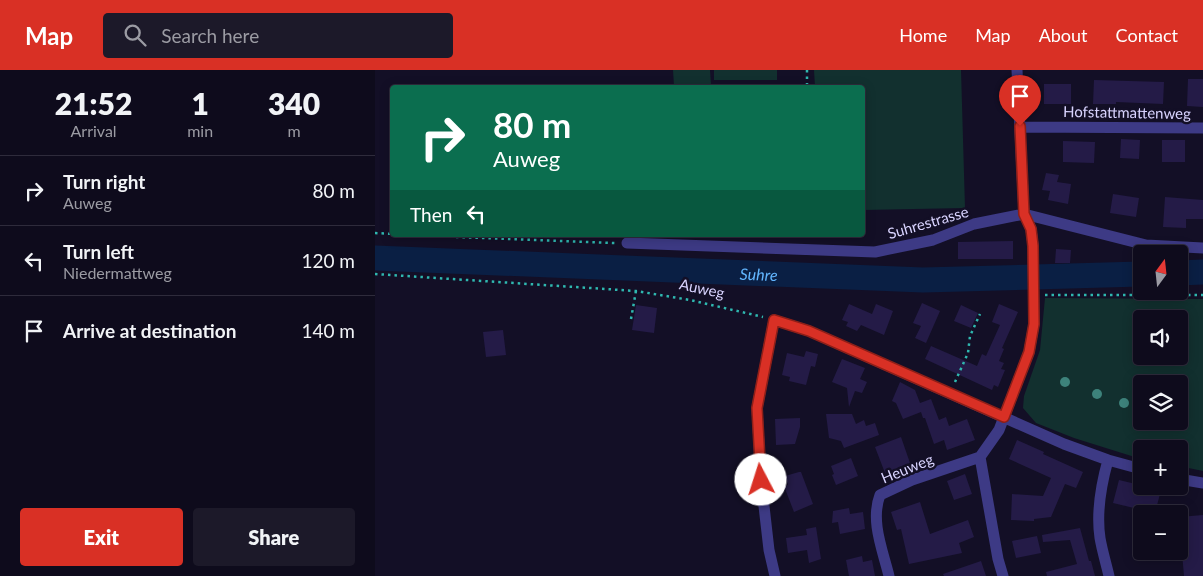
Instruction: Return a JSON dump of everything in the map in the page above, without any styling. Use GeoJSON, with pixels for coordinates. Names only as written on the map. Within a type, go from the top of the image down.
{"type":"FeatureCollection","features":[{"type":"Feature","properties":{"kind":"street"},"geometry":{"type":"LineString","coordinates":[[1003,576],[998,559],[980,456],[999,430],[1029,352],[1034,324],[1031,229],[1024,214],[1017,70]]}},
{"type":"Feature","properties":{"kind":"street","name":"Hofstattmattenweg"},"geometry":{"type":"LineString","coordinates":[[1020,126],[1203,128]]}},
{"type":"Feature","properties":{"kind":"street","name":"Suhrestrasse"},"geometry":{"type":"LineString","coordinates":[[627,243],[875,252],[933,240],[974,224],[1024,214],[1146,245],[1203,248]]}},
{"type":"Feature","properties":{"kind":"street"},"geometry":{"type":"LineString","coordinates":[[775,576],[769,550],[761,480],[757,408],[774,320],[809,331],[1064,444],[1133,467]]}},
{"type":"Feature","properties":{"kind":"street","name":"Heuweg"},"geometry":{"type":"LineString","coordinates":[[889,576],[876,519],[880,495],[912,480],[980,456]]}},
{"type":"Feature","properties":{"kind":"street"},"geometry":{"type":"LineString","coordinates":[[1108,460],[1102,480],[1099,523],[1100,537],[1109,576]]}},
{"type":"Feature","properties":{"kind":"street"},"geometry":{"type":"LineString","coordinates":[[1188,480],[1203,483]]}},
{"type":"Feature","properties":{"kind":"path"},"geometry":{"type":"LineString","coordinates":[[807,70],[807,85]]}},
{"type":"Feature","properties":{"kind":"path"},"geometry":{"type":"LineString","coordinates":[[375,233],[390,234]]}},
{"type":"Feature","properties":{"kind":"path"},"geometry":{"type":"LineString","coordinates":[[460,237],[627,243]]}},
{"type":"Feature","properties":{"kind":"path","name":"Auweg"},"geometry":{"type":"LineString","coordinates":[[375,274],[635,291],[690,300],[774,320]]}},
{"type":"Feature","properties":{"kind":"path"},"geometry":{"type":"LineString","coordinates":[[631,319],[635,291]]}},
{"type":"Feature","properties":{"kind":"path"},"geometry":{"type":"LineString","coordinates":[[1033,291],[1203,295]]}},
{"type":"Feature","properties":{"kind":"path"},"geometry":{"type":"LineString","coordinates":[[950,394],[968,353],[970,336],[980,314]]}},
{"type":"Feature","properties":{"kind":"green space"},"geometry":{"type":"Polygon","coordinates":[[[673,70],[710,70],[711,85],[674,85],[673,70]]]}},
{"type":"Feature","properties":{"kind":"green space"},"geometry":{"type":"Polygon","coordinates":[[[714,70],[777,70],[777,80],[714,80],[714,70]]]}},
{"type":"Feature","properties":{"kind":"green space"},"geometry":{"type":"Polygon","coordinates":[[[814,70],[961,70],[965,208],[865,210],[865,85],[815,85],[814,70]]]}},
{"type":"Feature","properties":{"kind":"green space"},"geometry":{"type":"Polygon","coordinates":[[[1045,298],[1203,299],[1203,471],[1188,468],[1188,440],[1133,440],[1133,456],[1074,438],[1036,423],[1023,408],[1024,396],[1040,350],[1045,298]]]}},
{"type":"Feature","properties":{"kind":"building"},"geometry":{"type":"Polygon","coordinates":[[[1188,79],[1203,79],[1203,107],[1187,106],[1188,79]]]}},
{"type":"Feature","properties":{"kind":"building"},"geometry":{"type":"Polygon","coordinates":[[[1094,80],[1164,82],[1163,104],[1116,102],[1116,104],[1093,104],[1094,80]]]}},
{"type":"Feature","properties":{"kind":"building"},"geometry":{"type":"Polygon","coordinates":[[[1044,84],[1071,84],[1071,104],[1044,104],[1044,84]]]}},
{"type":"Feature","properties":{"kind":"building"},"geometry":{"type":"Polygon","coordinates":[[[1121,139],[1140,140],[1139,159],[1120,158],[1121,139]]]}},
{"type":"Feature","properties":{"kind":"building"},"geometry":{"type":"Polygon","coordinates":[[[1162,140],[1185,140],[1185,162],[1162,162],[1162,140]]]}},
{"type":"Feature","properties":{"kind":"building"},"geometry":{"type":"Polygon","coordinates":[[[1063,141],[1095,142],[1094,163],[1063,162],[1063,141]]]}},
{"type":"Feature","properties":{"kind":"building"},"geometry":{"type":"Polygon","coordinates":[[[1046,173],[1059,175],[1057,182],[1071,184],[1068,204],[1048,200],[1050,191],[1042,190],[1046,173]]]}},
{"type":"Feature","properties":{"kind":"building"},"geometry":{"type":"Polygon","coordinates":[[[1113,194],[1139,198],[1136,217],[1110,213],[1113,194]]]}},
{"type":"Feature","properties":{"kind":"building"},"geometry":{"type":"Polygon","coordinates":[[[1165,197],[1203,200],[1203,219],[1186,219],[1186,228],[1163,227],[1165,197]]]}},
{"type":"Feature","properties":{"kind":"building"},"geometry":{"type":"Polygon","coordinates":[[[1013,241],[1013,259],[958,259],[958,242],[1013,241]]]}},
{"type":"Feature","properties":{"kind":"building"},"geometry":{"type":"Polygon","coordinates":[[[1056,249],[1071,250],[1070,263],[1055,263],[1056,249]]]}},
{"type":"Feature","properties":{"kind":"building"},"geometry":{"type":"Polygon","coordinates":[[[922,303],[940,311],[926,343],[915,338],[921,326],[913,323],[922,303]]]}},
{"type":"Feature","properties":{"kind":"building"},"geometry":{"type":"Polygon","coordinates":[[[849,304],[872,314],[876,304],[893,311],[884,335],[861,325],[857,331],[846,326],[848,322],[842,320],[849,304]]]}},
{"type":"Feature","properties":{"kind":"building"},"geometry":{"type":"Polygon","coordinates":[[[999,304],[1018,312],[1002,348],[1004,349],[999,361],[1004,363],[1001,369],[1005,370],[998,387],[994,385],[992,390],[925,359],[931,346],[977,366],[982,354],[986,356],[1000,325],[992,322],[999,304]]]}},
{"type":"Feature","properties":{"kind":"building"},"geometry":{"type":"Polygon","coordinates":[[[636,305],[657,308],[654,333],[632,330],[636,305]]]}},
{"type":"Feature","properties":{"kind":"building"},"geometry":{"type":"Polygon","coordinates":[[[961,305],[978,313],[971,328],[954,321],[961,305]]]}},
{"type":"Feature","properties":{"kind":"building"},"geometry":{"type":"Polygon","coordinates":[[[503,330],[506,355],[486,357],[483,332],[503,330]]]}},
{"type":"Feature","properties":{"kind":"building"},"geometry":{"type":"Polygon","coordinates":[[[806,351],[818,354],[815,367],[811,366],[806,385],[789,381],[790,377],[782,375],[787,353],[804,357],[806,351]]]}},
{"type":"Feature","properties":{"kind":"building"},"geometry":{"type":"Polygon","coordinates":[[[842,359],[865,368],[860,379],[867,382],[862,393],[855,391],[849,407],[847,388],[832,382],[842,359]]]}},
{"type":"Feature","properties":{"kind":"building"},"geometry":{"type":"Polygon","coordinates":[[[900,382],[915,390],[920,403],[931,399],[939,420],[946,417],[949,426],[967,419],[975,440],[947,450],[944,440],[934,444],[921,412],[903,419],[896,403],[892,401],[900,382]]]}},
{"type":"Feature","properties":{"kind":"building"},"geometry":{"type":"Polygon","coordinates":[[[826,414],[852,414],[856,424],[864,420],[866,426],[875,423],[879,435],[844,448],[841,441],[829,438],[826,414]]]}},
{"type":"Feature","properties":{"kind":"building"},"geometry":{"type":"Polygon","coordinates":[[[800,418],[800,427],[795,444],[776,445],[775,419],[800,418]]]}},
{"type":"Feature","properties":{"kind":"building"},"geometry":{"type":"Polygon","coordinates":[[[901,437],[910,463],[885,473],[875,447],[901,437]]]}},
{"type":"Feature","properties":{"kind":"building"},"geometry":{"type":"Polygon","coordinates":[[[1017,440],[1083,472],[1076,488],[1065,484],[1051,517],[1034,519],[1034,521],[1011,520],[1012,494],[1043,496],[1051,478],[1009,459],[1017,440]]]}},
{"type":"Feature","properties":{"kind":"building"},"geometry":{"type":"Polygon","coordinates":[[[851,458],[858,476],[836,485],[831,466],[851,458]]]}},
{"type":"Feature","properties":{"kind":"building"},"geometry":{"type":"Polygon","coordinates":[[[801,472],[813,504],[794,512],[784,486],[788,485],[785,476],[801,472]]]}},
{"type":"Feature","properties":{"kind":"building"},"geometry":{"type":"Polygon","coordinates":[[[965,474],[972,494],[954,500],[947,481],[965,474]]]}},
{"type":"Feature","properties":{"kind":"building"},"geometry":{"type":"Polygon","coordinates":[[[1119,480],[1133,483],[1133,495],[1160,495],[1157,505],[1133,505],[1133,508],[1113,503],[1119,480]]]}},
{"type":"Feature","properties":{"kind":"building"},"geometry":{"type":"Polygon","coordinates":[[[920,502],[930,534],[968,520],[974,537],[959,543],[962,553],[909,564],[901,529],[897,530],[891,512],[920,502]]]}},
{"type":"Feature","properties":{"kind":"building"},"geometry":{"type":"Polygon","coordinates":[[[849,508],[850,514],[863,512],[865,529],[840,534],[838,522],[832,523],[833,511],[849,508]]]}},
{"type":"Feature","properties":{"kind":"building"},"geometry":{"type":"Polygon","coordinates":[[[1203,515],[1203,576],[1184,576],[1183,560],[1188,560],[1188,516],[1203,515]]]}},
{"type":"Feature","properties":{"kind":"building"},"geometry":{"type":"Polygon","coordinates":[[[816,527],[821,559],[809,563],[807,550],[788,553],[786,538],[807,535],[806,529],[816,527]]]}},
{"type":"Feature","properties":{"kind":"building"},"geometry":{"type":"Polygon","coordinates":[[[1080,528],[1095,576],[1047,576],[1046,572],[1077,564],[1070,540],[1043,542],[1042,535],[1080,528]]]}},
{"type":"Feature","properties":{"kind":"building"},"geometry":{"type":"Polygon","coordinates":[[[1037,536],[1041,553],[1016,558],[1012,541],[1037,536]]]}},
{"type":"Feature","properties":{"kind":"building"},"geometry":{"type":"Polygon","coordinates":[[[862,556],[863,562],[872,560],[875,576],[849,576],[846,560],[862,556]]]}},
{"type":"Feature","properties":{"kind":"building"},"geometry":{"type":"Polygon","coordinates":[[[981,561],[986,576],[944,576],[943,574],[981,561]]]}},
{"type":"Feature","properties":{"kind":"waterway","name":"Suhre"},"geometry":{"type":"LineString","coordinates":[[375,258],[923,280],[1133,274]]}},
{"type":"Feature","properties":{"kind":"waterway","name":"Suhre"},"geometry":{"type":"LineString","coordinates":[[1188,273],[1203,272]]}},
{"type":"Feature","properties":{"kind":"route"},"geometry":{"type":"LineString","coordinates":[[761,480],[757,408],[774,320],[809,331],[1004,417],[1029,352],[1034,324],[1033,246],[1031,229],[1024,214],[1020,126]]}}]}
